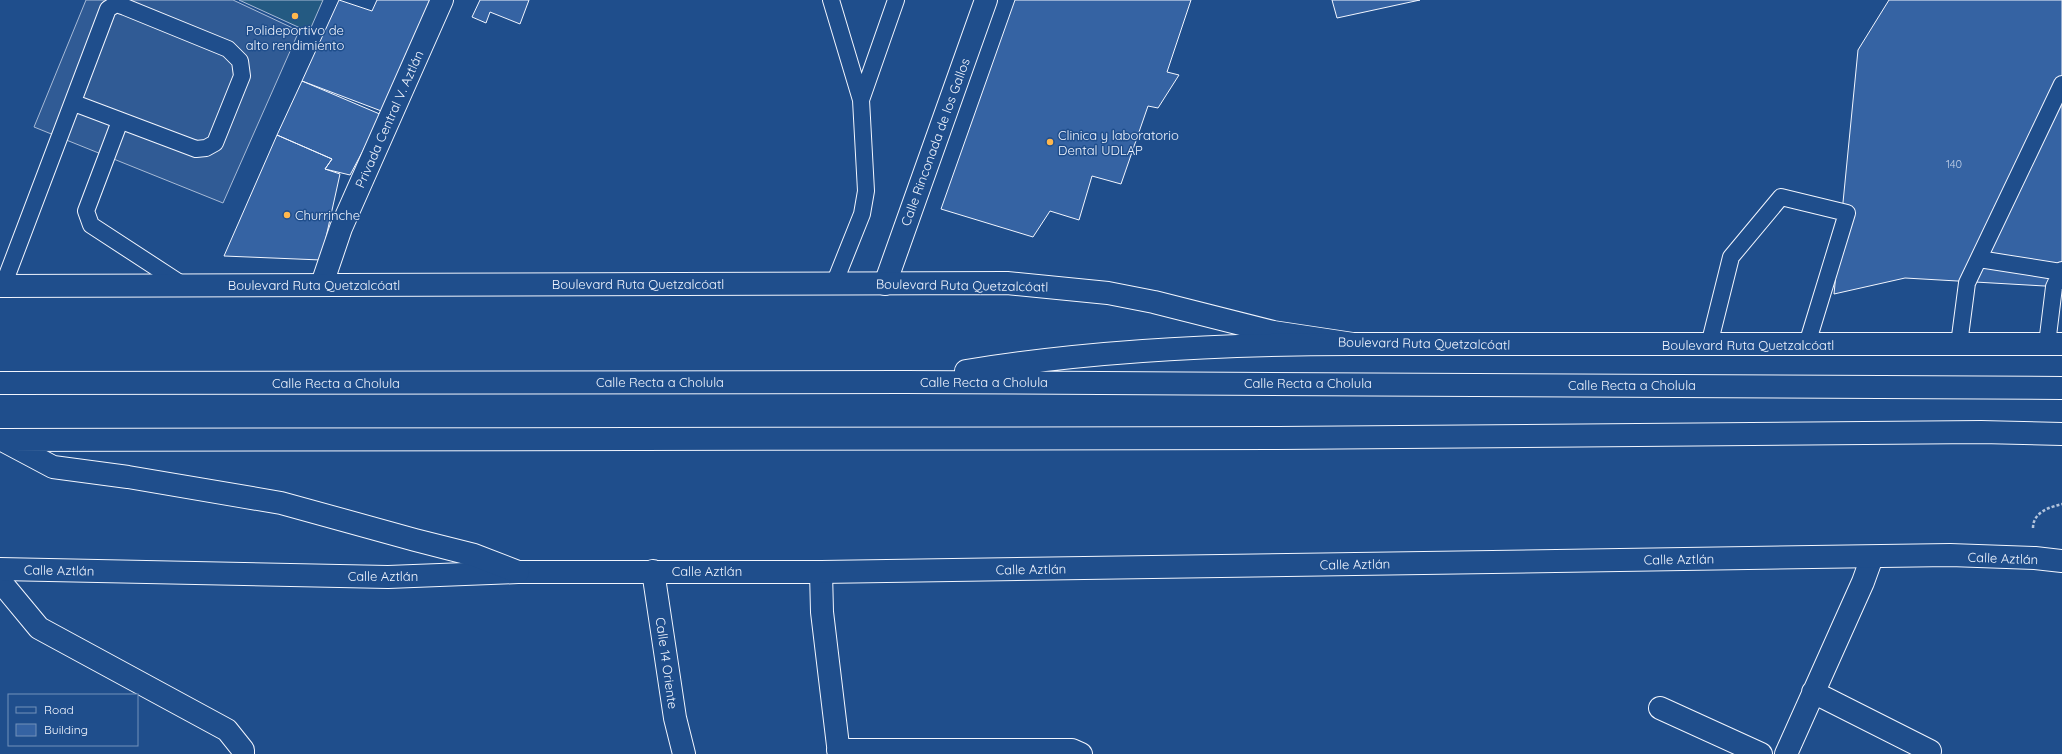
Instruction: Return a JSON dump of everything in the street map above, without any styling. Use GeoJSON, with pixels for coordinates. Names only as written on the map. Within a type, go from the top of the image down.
{"type":"FeatureCollection","features":[{"type":"Feature","properties":{"kind":"main road","name":"Privada Central V. Aztlán"},"geometry":{"type":"LineString","coordinates":[[322,284],[341,228],[442,0]]}},
{"type":"Feature","properties":{"kind":"main road","name":"Calle Rinconada de los Gallos"},"geometry":{"type":"LineString","coordinates":[[885,284],[986,0]]}},
{"type":"Feature","properties":{"kind":"main road","name":"Boulevard Ruta Quetzalcóatl"},"geometry":{"type":"LineString","coordinates":[[1,286],[1007,283],[1108,293],[1154,302],[1273,332],[1353,344],[2054,344]]}},
{"type":"Feature","properties":{"kind":"main road"},"geometry":{"type":"LineString","coordinates":[[904,382],[1002,366],[1101,354],[1193,347],[1353,344]]}},
{"type":"Feature","properties":{"kind":"main road","name":"Calle Recta a Cholula"},"geometry":{"type":"LineString","coordinates":[[0,384],[904,382],[1968,386],[2062,388]]}},
{"type":"Feature","properties":{"kind":"main road"},"geometry":{"type":"LineString","coordinates":[[1,440],[1278,438],[1981,432],[2062,434]]}},
{"type":"Feature","properties":{"kind":"main road"},"geometry":{"type":"LineString","coordinates":[[1,440],[53,467],[128,477],[281,503],[474,555],[518,572]]}},
{"type":"Feature","properties":{"kind":"main road","name":"Calle Aztlán"},"geometry":{"type":"LineString","coordinates":[[0,569],[388,577],[518,572],[821,572],[1950,555],[2035,558],[2062,561]]}},
{"type":"Feature","properties":{"kind":"main road"},"geometry":{"type":"LineString","coordinates":[[1786,754],[1863,582],[1872,557]]}},
{"type":"Feature","properties":{"kind":"main road","name":"Calle 14 Oriente"},"geometry":{"type":"LineString","coordinates":[[653,571],[675,718],[684,754]]}},
{"type":"Feature","properties":{"kind":"main road"},"geometry":{"type":"LineString","coordinates":[[821,572],[822,612],[838,752],[1072,750],[1081,754]]}},
{"type":"Feature","properties":{"kind":"main road"},"geometry":{"type":"LineString","coordinates":[[0,581],[39,628],[227,730],[243,750],[243,754]]}},
{"type":"Feature","properties":{"kind":"main road"},"geometry":{"type":"LineString","coordinates":[[1813,692],[1930,751]]}},
{"type":"Feature","properties":{"kind":"main road"},"geometry":{"type":"LineString","coordinates":[[1660,708],[1762,754]]}},
{"type":"Feature","properties":{"kind":"lane"},"geometry":{"type":"LineString","coordinates":[[831,0],[860,100],[866,191],[862,214],[834,284]]}},
{"type":"Feature","properties":{"kind":"lane"},"geometry":{"type":"LineString","coordinates":[[860,100],[896,0]]}},
{"type":"Feature","properties":{"kind":"lane"},"geometry":{"type":"LineString","coordinates":[[1,286],[74,103],[108,9],[116,4],[228,49],[240,61],[242,76],[215,143],[206,148],[196,149],[74,103]]}},
{"type":"Feature","properties":{"kind":"lane"},"geometry":{"type":"LineString","coordinates":[[1959,344],[1966,283],[1979,259],[2062,84]]}},
{"type":"Feature","properties":{"kind":"lane"},"geometry":{"type":"LineString","coordinates":[[120,121],[86,211],[91,225],[183,285]]}},
{"type":"Feature","properties":{"kind":"lane"},"geometry":{"type":"LineString","coordinates":[[1710,345],[1731,257],[1781,197],[1847,213],[1807,344]]}},
{"type":"Feature","properties":{"kind":"lane"},"geometry":{"type":"LineString","coordinates":[[1979,259],[2062,271],[2054,287],[2054,344]]}},
{"type":"Feature","properties":{"kind":"path"},"geometry":{"type":"LineString","coordinates":[[2033,523],[2043,509],[2062,504]]}},
{"type":"Feature","properties":{"kind":"shaded area"},"geometry":{"type":"Polygon","coordinates":[[[86,0],[233,0],[299,31],[223,203],[34,127],[86,0]]]}},
{"type":"Feature","properties":{"kind":"shaded area","name":"Polideportivo de alto rendimiento"},"geometry":{"type":"Polygon","coordinates":[[[239,0],[323,0],[309,32],[239,0]]]}},
{"type":"Feature","properties":{"kind":"building"},"geometry":{"type":"Polygon","coordinates":[[[339,0],[372,11],[377,0],[431,0],[384,112],[302,81],[339,0]]]}},
{"type":"Feature","properties":{"kind":"building"},"geometry":{"type":"Polygon","coordinates":[[[480,0],[529,0],[520,24],[490,12],[486,23],[472,17],[480,0]]]}},
{"type":"Feature","properties":{"kind":"building","name":"Clinica y laboratorio Dental UDLAP"},"geometry":{"type":"Polygon","coordinates":[[[1015,0],[1191,0],[1167,72],[1179,75],[1158,108],[1148,106],[1121,184],[1092,176],[1079,220],[1050,211],[1033,237],[941,209],[1015,0]]]}},
{"type":"Feature","properties":{"kind":"building"},"geometry":{"type":"Polygon","coordinates":[[[1332,0],[1420,0],[1337,18],[1332,0]]]}},
{"type":"Feature","properties":{"kind":"building"},"geometry":{"type":"Polygon","coordinates":[[[1889,0],[2062,0],[2062,287],[1905,278],[1834,294],[1858,50],[1889,0]]]}},
{"type":"Feature","properties":{"kind":"building"},"geometry":{"type":"Polygon","coordinates":[[[302,81],[382,115],[350,175],[325,169],[332,159],[277,135],[302,81]]]}},
{"type":"Feature","properties":{"kind":"building","name":"Churrinche"},"geometry":{"type":"Polygon","coordinates":[[[277,135],[332,159],[325,169],[340,174],[321,260],[224,256],[277,135]]]}},
{"type":"Feature","properties":{"kind":"place","name":"Polideportivo de alto rendimiento"},"geometry":{"type":"Point","coordinates":[295,16]}},
{"type":"Feature","properties":{"kind":"place","name":"Clinica y laboratorio Dental UDLAP"},"geometry":{"type":"Point","coordinates":[1050,142]}},
{"type":"Feature","properties":{"kind":"place","name":"Churrinche"},"geometry":{"type":"Point","coordinates":[287,215]}}]}
